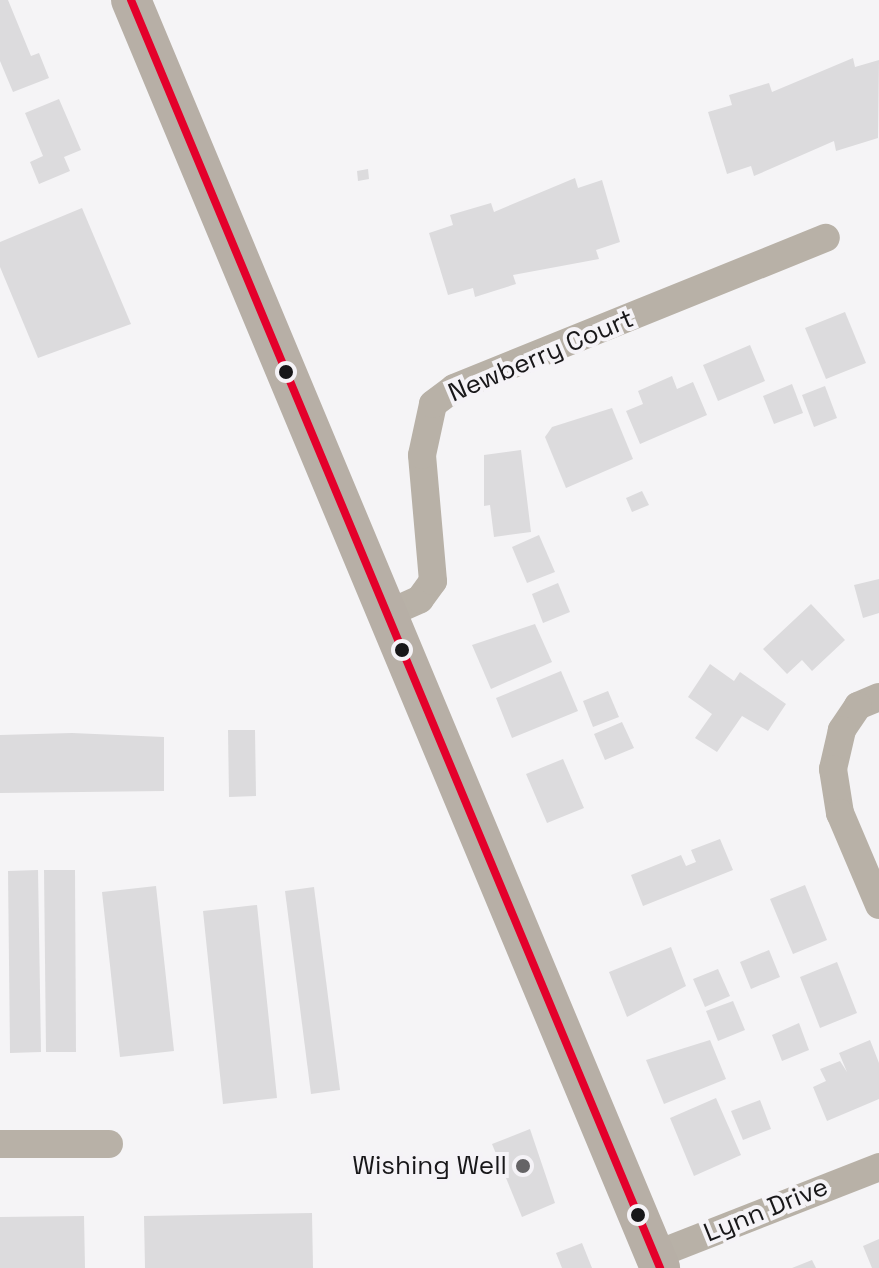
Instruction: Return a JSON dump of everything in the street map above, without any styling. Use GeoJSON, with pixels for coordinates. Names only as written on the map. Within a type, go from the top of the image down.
{"type":"FeatureCollection","features":[{"type":"Feature","properties":{"kind":"main road"},"geometry":{"type":"LineString","coordinates":[[131,0],[658,1261]]}},
{"type":"Feature","properties":{"kind":"street","name":"Newberry Court"},"geometry":{"type":"LineString","coordinates":[[387,614],[420,599],[433,581],[422,455],[433,404],[454,388],[826,238]]}},
{"type":"Feature","properties":{"kind":"street"},"geometry":{"type":"LineString","coordinates":[[879,697],[858,706],[842,730],[833,769],[840,813],[879,905]]}},
{"type":"Feature","properties":{"kind":"street"},"geometry":{"type":"LineString","coordinates":[[0,1144],[109,1144]]}},
{"type":"Feature","properties":{"kind":"street","name":"Lynn Drive"},"geometry":{"type":"LineString","coordinates":[[658,1261],[879,1167]]}},
{"type":"Feature","properties":{"kind":"building"},"geometry":{"type":"Polygon","coordinates":[[[0,0],[8,0],[31,56],[39,53],[49,78],[13,92],[0,61],[0,0]]]}},
{"type":"Feature","properties":{"kind":"building"},"geometry":{"type":"Polygon","coordinates":[[[853,58],[855,67],[879,60],[878,138],[836,151],[834,141],[754,176],[751,166],[727,174],[708,112],[732,105],[729,95],[769,83],[772,92],[853,58]]]}},
{"type":"Feature","properties":{"kind":"building"},"geometry":{"type":"Polygon","coordinates":[[[59,99],[81,150],[64,157],[70,171],[39,184],[30,162],[43,156],[25,113],[59,99]]]}},
{"type":"Feature","properties":{"kind":"building"},"geometry":{"type":"Polygon","coordinates":[[[368,169],[369,179],[358,181],[357,171],[368,169]]]}},
{"type":"Feature","properties":{"kind":"building"},"geometry":{"type":"Polygon","coordinates":[[[575,178],[578,188],[602,180],[620,242],[596,250],[599,259],[513,275],[516,284],[475,297],[473,288],[448,295],[429,233],[453,225],[450,215],[491,203],[494,212],[575,178]]]}},
{"type":"Feature","properties":{"kind":"building"},"geometry":{"type":"Polygon","coordinates":[[[82,208],[131,324],[38,358],[0,267],[0,242],[82,208]]]}},
{"type":"Feature","properties":{"kind":"building"},"geometry":{"type":"Polygon","coordinates":[[[845,312],[866,363],[826,379],[805,328],[845,312]]]}},
{"type":"Feature","properties":{"kind":"building"},"geometry":{"type":"Polygon","coordinates":[[[750,345],[765,381],[718,401],[703,365],[750,345]]]}},
{"type":"Feature","properties":{"kind":"building"},"geometry":{"type":"Polygon","coordinates":[[[672,376],[677,389],[693,382],[707,415],[640,444],[626,411],[643,404],[638,391],[672,376]]]}},
{"type":"Feature","properties":{"kind":"building"},"geometry":{"type":"Polygon","coordinates":[[[792,384],[803,413],[774,424],[763,396],[792,384]]]}},
{"type":"Feature","properties":{"kind":"building"},"geometry":{"type":"Polygon","coordinates":[[[825,386],[837,418],[814,427],[802,395],[825,386]]]}},
{"type":"Feature","properties":{"kind":"building"},"geometry":{"type":"Polygon","coordinates":[[[612,408],[633,459],[566,488],[545,437],[552,427],[612,408]]]}},
{"type":"Feature","properties":{"kind":"building"},"geometry":{"type":"Polygon","coordinates":[[[521,450],[531,532],[494,537],[490,505],[484,506],[484,455],[521,450]]]}},
{"type":"Feature","properties":{"kind":"building"},"geometry":{"type":"Polygon","coordinates":[[[642,491],[649,505],[632,512],[626,498],[642,491]]]}},
{"type":"Feature","properties":{"kind":"building"},"geometry":{"type":"Polygon","coordinates":[[[539,535],[555,572],[527,583],[512,547],[539,535]]]}},
{"type":"Feature","properties":{"kind":"building"},"geometry":{"type":"Polygon","coordinates":[[[879,579],[879,613],[863,618],[854,585],[879,579]]]}},
{"type":"Feature","properties":{"kind":"building"},"geometry":{"type":"Polygon","coordinates":[[[558,583],[570,612],[543,623],[532,594],[558,583]]]}},
{"type":"Feature","properties":{"kind":"building"},"geometry":{"type":"Polygon","coordinates":[[[811,604],[845,640],[812,671],[802,660],[787,674],[763,649],[811,604]]]}},
{"type":"Feature","properties":{"kind":"building"},"geometry":{"type":"Polygon","coordinates":[[[535,624],[552,662],[491,689],[472,645],[535,624]]]}},
{"type":"Feature","properties":{"kind":"building"},"geometry":{"type":"Polygon","coordinates":[[[710,664],[734,681],[740,672],[786,704],[768,731],[742,716],[717,752],[695,738],[712,714],[688,697],[710,664]]]}},
{"type":"Feature","properties":{"kind":"building"},"geometry":{"type":"Polygon","coordinates":[[[561,671],[578,711],[512,738],[496,698],[561,671]]]}},
{"type":"Feature","properties":{"kind":"building"},"geometry":{"type":"Polygon","coordinates":[[[608,691],[619,717],[593,727],[583,701],[608,691]]]}},
{"type":"Feature","properties":{"kind":"building"},"geometry":{"type":"Polygon","coordinates":[[[622,722],[634,748],[605,760],[594,734],[622,722]]]}},
{"type":"Feature","properties":{"kind":"building"},"geometry":{"type":"Polygon","coordinates":[[[228,730],[255,730],[256,796],[229,797],[228,730]]]}},
{"type":"Feature","properties":{"kind":"building"},"geometry":{"type":"Polygon","coordinates":[[[72,733],[164,737],[164,791],[0,793],[0,735],[72,733]]]}},
{"type":"Feature","properties":{"kind":"building"},"geometry":{"type":"Polygon","coordinates":[[[563,759],[584,808],[547,823],[526,774],[563,759]]]}},
{"type":"Feature","properties":{"kind":"building"},"geometry":{"type":"Polygon","coordinates":[[[720,839],[733,870],[643,906],[631,875],[681,855],[686,866],[696,862],[691,850],[720,839]]]}},
{"type":"Feature","properties":{"kind":"building"},"geometry":{"type":"Polygon","coordinates":[[[38,870],[41,1052],[10,1053],[8,871],[38,870]]]}},
{"type":"Feature","properties":{"kind":"building"},"geometry":{"type":"Polygon","coordinates":[[[44,870],[75,870],[76,1052],[46,1052],[44,870]]]}},
{"type":"Feature","properties":{"kind":"building"},"geometry":{"type":"Polygon","coordinates":[[[805,885],[827,940],[793,954],[770,899],[805,885]]]}},
{"type":"Feature","properties":{"kind":"building"},"geometry":{"type":"Polygon","coordinates":[[[156,886],[174,1051],[120,1057],[102,892],[156,886]]]}},
{"type":"Feature","properties":{"kind":"building"},"geometry":{"type":"Polygon","coordinates":[[[314,887],[340,1090],[311,1094],[285,891],[314,887]]]}},
{"type":"Feature","properties":{"kind":"building"},"geometry":{"type":"Polygon","coordinates":[[[257,905],[277,1098],[223,1104],[203,911],[257,905]]]}},
{"type":"Feature","properties":{"kind":"building"},"geometry":{"type":"Polygon","coordinates":[[[671,947],[686,986],[627,1017],[609,972],[671,947]]]}},
{"type":"Feature","properties":{"kind":"building"},"geometry":{"type":"Polygon","coordinates":[[[769,950],[780,977],[751,989],[740,962],[769,950]]]}},
{"type":"Feature","properties":{"kind":"building"},"geometry":{"type":"Polygon","coordinates":[[[837,962],[857,1013],[820,1028],[800,977],[837,962]]]}},
{"type":"Feature","properties":{"kind":"building"},"geometry":{"type":"Polygon","coordinates":[[[718,969],[730,996],[705,1007],[693,979],[718,969]]]}},
{"type":"Feature","properties":{"kind":"building"},"geometry":{"type":"Polygon","coordinates":[[[733,1001],[745,1030],[718,1041],[706,1011],[733,1001]]]}},
{"type":"Feature","properties":{"kind":"building"},"geometry":{"type":"Polygon","coordinates":[[[799,1023],[809,1050],[782,1061],[772,1035],[799,1023]]]}},
{"type":"Feature","properties":{"kind":"building"},"geometry":{"type":"Polygon","coordinates":[[[710,1040],[726,1079],[664,1104],[646,1060],[710,1040]]]}},
{"type":"Feature","properties":{"kind":"building"},"geometry":{"type":"Polygon","coordinates":[[[870,1040],[879,1063],[879,1099],[827,1121],[813,1087],[826,1081],[820,1069],[840,1061],[847,1072],[839,1053],[870,1040]]]}},
{"type":"Feature","properties":{"kind":"building"},"geometry":{"type":"Polygon","coordinates":[[[716,1098],[741,1155],[694,1176],[670,1118],[716,1098]]]}},
{"type":"Feature","properties":{"kind":"building"},"geometry":{"type":"Polygon","coordinates":[[[760,1100],[771,1129],[743,1140],[731,1111],[760,1100]]]}},
{"type":"Feature","properties":{"kind":"building","name":"Wishing Well"},"geometry":{"type":"Polygon","coordinates":[[[530,1129],[555,1203],[522,1217],[492,1144],[530,1129]]]}},
{"type":"Feature","properties":{"kind":"building"},"geometry":{"type":"Polygon","coordinates":[[[312,1213],[313,1268],[145,1268],[144,1216],[312,1213]]]}},
{"type":"Feature","properties":{"kind":"building"},"geometry":{"type":"Polygon","coordinates":[[[84,1216],[85,1268],[0,1268],[0,1217],[84,1216]]]}},
{"type":"Feature","properties":{"kind":"building"},"geometry":{"type":"Polygon","coordinates":[[[879,1239],[879,1268],[872,1268],[863,1246],[879,1239]]]}},
{"type":"Feature","properties":{"kind":"building"},"geometry":{"type":"Polygon","coordinates":[[[582,1243],[592,1268],[562,1268],[556,1253],[582,1243]]]}},
{"type":"Feature","properties":{"kind":"building"},"geometry":{"type":"Polygon","coordinates":[[[812,1260],[816,1268],[792,1268],[812,1260]]]}},
{"type":"Feature","properties":{"kind":"transit line"},"geometry":{"type":"LineString","coordinates":[[131,0],[660,1268]]}},
{"type":"Feature","properties":{"kind":"place","name":"Wishing Well"},"geometry":{"type":"Point","coordinates":[523,1166]}}]}
